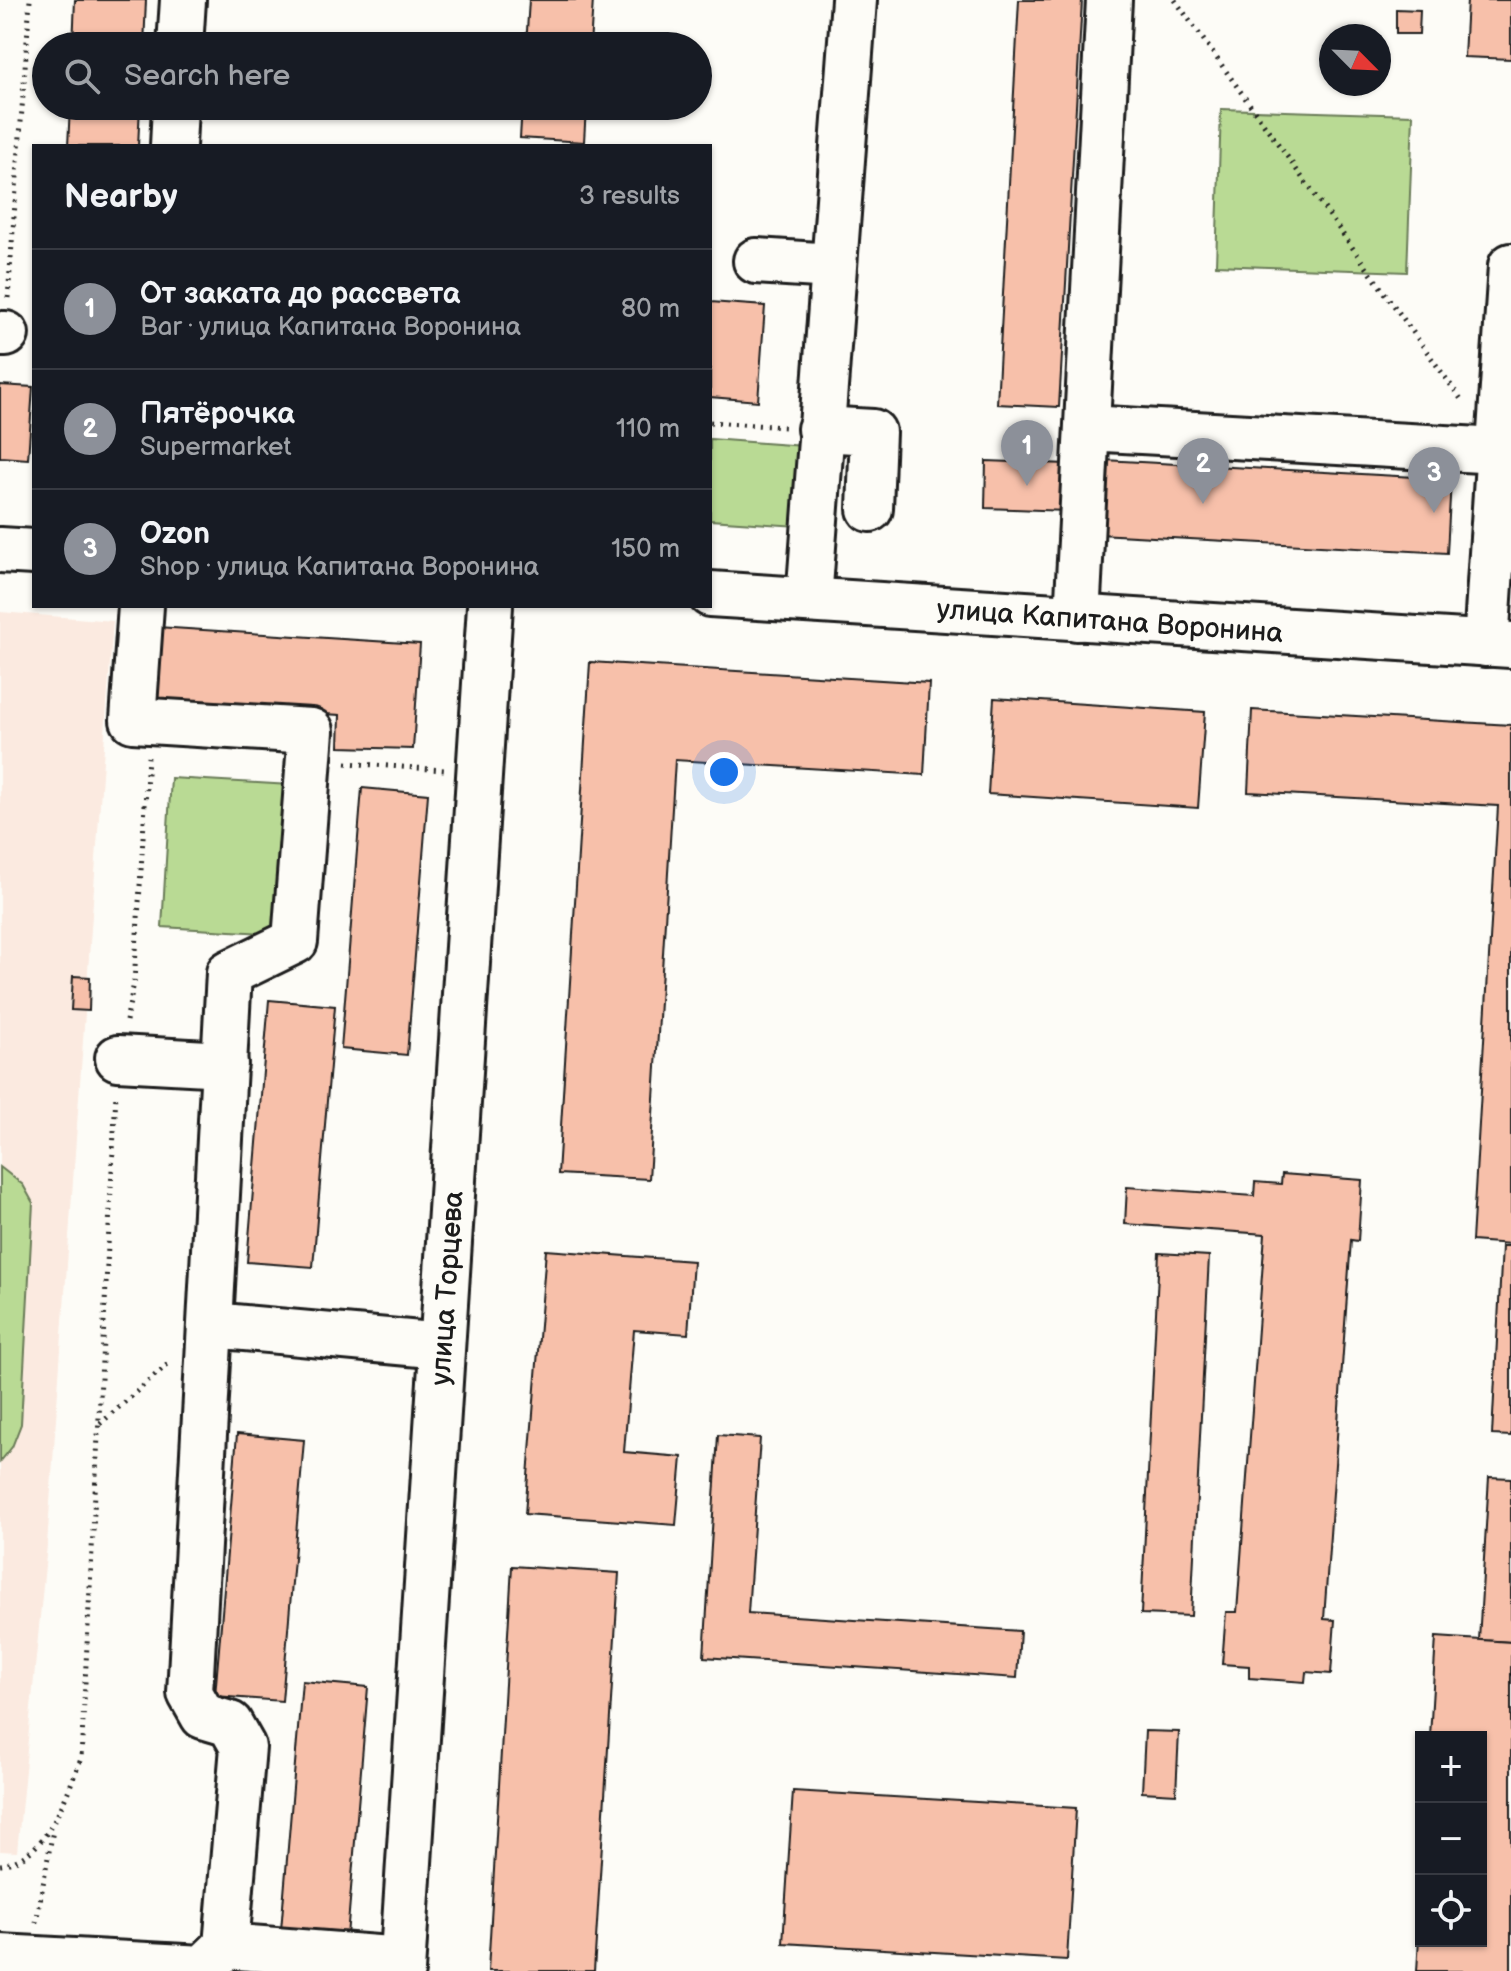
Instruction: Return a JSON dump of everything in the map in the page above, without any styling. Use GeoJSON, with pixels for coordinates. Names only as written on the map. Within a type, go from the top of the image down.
{"type":"FeatureCollection","features":[{"type":"Feature","properties":{"kind":"street"},"geometry":{"type":"LineString","coordinates":[[181,32],[183,0]]}},
{"type":"Feature","properties":{"kind":"street"},"geometry":{"type":"LineString","coordinates":[[809,600],[854,0]]}},
{"type":"Feature","properties":{"kind":"street"},"geometry":{"type":"LineString","coordinates":[[1077,618],[1109,0]]}},
{"type":"Feature","properties":{"kind":"street"},"geometry":{"type":"LineString","coordinates":[[173,144],[174,120]]}},
{"type":"Feature","properties":{"kind":"street"},"geometry":{"type":"LineString","coordinates":[[756,261],[833,266]]}},
{"type":"Feature","properties":{"kind":"street"},"geometry":{"type":"LineString","coordinates":[[1499,644],[1499,451],[1511,266]]}},
{"type":"Feature","properties":{"kind":"street"},"geometry":{"type":"LineString","coordinates":[[1087,428],[1499,451]]}},
{"type":"Feature","properties":{"kind":"street"},"geometry":{"type":"LineString","coordinates":[[820,429],[873,432],[870,509]]}},
{"type":"Feature","properties":{"kind":"street"},"geometry":{"type":"LineString","coordinates":[[0,550],[32,552]]}},
{"type":"Feature","properties":{"kind":"street","name":"улица Капитана Воронина"},"geometry":{"type":"LineString","coordinates":[[712,594],[1499,644]]}},
{"type":"Feature","properties":{"kind":"street"},"geometry":{"type":"LineString","coordinates":[[19,1962],[203,1968],[226,1946],[243,1747],[230,1724],[203,1716],[190,1693],[229,973],[295,941],[311,731],[133,720],[141,608]]}},
{"type":"Feature","properties":{"kind":"street","name":"улица Торцева"},"geometry":{"type":"LineString","coordinates":[[402,1966],[490,608]]}},
{"type":"Feature","properties":{"kind":"street"},"geometry":{"type":"LineString","coordinates":[[118,1058],[225,1064]]}},
{"type":"Feature","properties":{"kind":"street"},"geometry":{"type":"LineString","coordinates":[[212,1325],[442,1346]]}},
{"type":"Feature","properties":{"kind":"street"},"geometry":{"type":"LineString","coordinates":[[226,1946],[402,1966]]}},
{"type":"Feature","properties":{"kind":"path"},"geometry":{"type":"LineString","coordinates":[[3,334],[30,0]]}},
{"type":"Feature","properties":{"kind":"path"},"geometry":{"type":"LineString","coordinates":[[1175,0],[1499,451]]}},
{"type":"Feature","properties":{"kind":"path"},"geometry":{"type":"LineString","coordinates":[[712,422],[820,429]]}},
{"type":"Feature","properties":{"kind":"path"},"geometry":{"type":"LineString","coordinates":[[19,1962],[53,1829],[81,1759],[118,1058],[134,983],[150,721]]}},
{"type":"Feature","properties":{"kind":"path"},"geometry":{"type":"LineString","coordinates":[[309,760],[453,771]]}},
{"type":"Feature","properties":{"kind":"path"},"geometry":{"type":"LineString","coordinates":[[100,1424],[212,1325]]}},
{"type":"Feature","properties":{"kind":"path"},"geometry":{"type":"LineString","coordinates":[[0,1865],[13,1864],[53,1829]]}},
{"type":"Feature","properties":{"kind":"shaded area"},"geometry":{"type":"Polygon","coordinates":[[[0,612],[113,621],[47,1545],[17,1852],[0,1851],[0,612]]]}},
{"type":"Feature","properties":{"kind":"green space"},"geometry":{"type":"Polygon","coordinates":[[[1221,109],[1413,115],[1407,272],[1216,265],[1221,109]]]}},
{"type":"Feature","properties":{"kind":"green space"},"geometry":{"type":"Polygon","coordinates":[[[712,439],[804,446],[798,526],[712,520],[712,439]]]}},
{"type":"Feature","properties":{"kind":"green space"},"geometry":{"type":"Polygon","coordinates":[[[171,778],[290,785],[281,934],[162,927],[171,778]]]}},
{"type":"Feature","properties":{"kind":"green space"},"geometry":{"type":"Polygon","coordinates":[[[0,1167],[23,1185],[33,1203],[21,1424],[12,1447],[0,1462],[0,1167]]]}},
{"type":"Feature","properties":{"kind":"building"},"geometry":{"type":"Polygon","coordinates":[[[75,0],[146,0],[145,32],[74,32],[75,0]]]}},
{"type":"Feature","properties":{"kind":"building"},"geometry":{"type":"Polygon","coordinates":[[[529,0],[593,0],[591,32],[527,32],[529,0]]]}},
{"type":"Feature","properties":{"kind":"building"},"geometry":{"type":"Polygon","coordinates":[[[1019,0],[1082,0],[1059,407],[997,404],[1019,0]]]}},
{"type":"Feature","properties":{"kind":"building"},"geometry":{"type":"Polygon","coordinates":[[[1467,0],[1511,0],[1511,59],[1464,57],[1467,0]]]}},
{"type":"Feature","properties":{"kind":"building"},"geometry":{"type":"Polygon","coordinates":[[[1396,9],[1420,10],[1419,34],[1396,34],[1396,9]]]}},
{"type":"Feature","properties":{"kind":"building"},"geometry":{"type":"Polygon","coordinates":[[[69,120],[139,120],[138,144],[68,144],[69,120]]]}},
{"type":"Feature","properties":{"kind":"building"},"geometry":{"type":"Polygon","coordinates":[[[521,120],[585,120],[584,142],[520,138],[521,120]]]}},
{"type":"Feature","properties":{"kind":"building"},"geometry":{"type":"Polygon","coordinates":[[[712,302],[765,306],[758,401],[712,397],[712,302]]]}},
{"type":"Feature","properties":{"kind":"building"},"geometry":{"type":"Polygon","coordinates":[[[0,385],[32,387],[28,459],[0,457],[0,385]]]}},
{"type":"Feature","properties":{"kind":"building"},"geometry":{"type":"Polygon","coordinates":[[[1104,460],[1451,479],[1447,553],[1099,534],[1104,460]]]}},
{"type":"Feature","properties":{"kind":"building"},"geometry":{"type":"Polygon","coordinates":[[[986,461],[1068,464],[1067,511],[985,508],[986,461]]]}},
{"type":"Feature","properties":{"kind":"building"},"geometry":{"type":"Polygon","coordinates":[[[157,627],[420,644],[413,749],[339,747],[340,715],[152,703],[157,627]]]}},
{"type":"Feature","properties":{"kind":"building"},"geometry":{"type":"Polygon","coordinates":[[[590,662],[929,683],[924,775],[675,760],[649,1179],[558,1174],[590,662]]]}},
{"type":"Feature","properties":{"kind":"building"},"geometry":{"type":"Polygon","coordinates":[[[994,698],[1205,712],[1198,808],[988,794],[994,698]]]}},
{"type":"Feature","properties":{"kind":"building"},"geometry":{"type":"Polygon","coordinates":[[[1252,710],[1511,725],[1511,1244],[1472,1241],[1498,806],[1248,792],[1252,710]]]}},
{"type":"Feature","properties":{"kind":"building"},"geometry":{"type":"Polygon","coordinates":[[[362,788],[428,794],[407,1055],[341,1049],[362,788]]]}},
{"type":"Feature","properties":{"kind":"building"},"geometry":{"type":"Polygon","coordinates":[[[73,976],[90,977],[89,1011],[71,1010],[73,976]]]}},
{"type":"Feature","properties":{"kind":"building"},"geometry":{"type":"Polygon","coordinates":[[[269,1000],[335,1006],[313,1267],[247,1262],[269,1000]]]}},
{"type":"Feature","properties":{"kind":"building"},"geometry":{"type":"Polygon","coordinates":[[[1282,1174],[1362,1180],[1358,1241],[1351,1240],[1324,1619],[1335,1620],[1331,1674],[1306,1672],[1305,1682],[1249,1678],[1249,1666],[1222,1664],[1226,1612],[1237,1612],[1265,1234],[1125,1224],[1127,1187],[1254,1196],[1255,1182],[1281,1184],[1282,1174]]]}},
{"type":"Feature","properties":{"kind":"building"},"geometry":{"type":"Polygon","coordinates":[[[1502,1246],[1511,1246],[1511,1436],[1492,1435],[1502,1246]]]}},
{"type":"Feature","properties":{"kind":"building"},"geometry":{"type":"Polygon","coordinates":[[[546,1250],[693,1261],[688,1334],[634,1330],[624,1452],[682,1457],[676,1525],[525,1514],[546,1250]]]}},
{"type":"Feature","properties":{"kind":"building"},"geometry":{"type":"Polygon","coordinates":[[[1159,1253],[1209,1256],[1191,1616],[1141,1614],[1159,1253]]]}},
{"type":"Feature","properties":{"kind":"building"},"geometry":{"type":"Polygon","coordinates":[[[237,1434],[304,1440],[282,1701],[215,1696],[237,1434]]]}},
{"type":"Feature","properties":{"kind":"building"},"geometry":{"type":"Polygon","coordinates":[[[718,1435],[760,1438],[748,1613],[1020,1631],[1017,1678],[704,1657],[718,1435]]]}},
{"type":"Feature","properties":{"kind":"building"},"geometry":{"type":"Polygon","coordinates":[[[1489,1477],[1511,1478],[1511,1642],[1479,1640],[1489,1477]]]}},
{"type":"Feature","properties":{"kind":"building"},"geometry":{"type":"Polygon","coordinates":[[[512,1566],[619,1573],[594,1971],[488,1971],[512,1566]]]}},
{"type":"Feature","properties":{"kind":"building"},"geometry":{"type":"Polygon","coordinates":[[[1436,1637],[1511,1642],[1511,1971],[1417,1971],[1418,1947],[1487,1947],[1487,1731],[1430,1731],[1436,1637]]]}},
{"type":"Feature","properties":{"kind":"building"},"geometry":{"type":"Polygon","coordinates":[[[302,1681],[368,1687],[346,1948],[280,1942],[302,1681]]]}},
{"type":"Feature","properties":{"kind":"building"},"geometry":{"type":"Polygon","coordinates":[[[1145,1731],[1179,1732],[1176,1794],[1142,1792],[1145,1731]]]}},
{"type":"Feature","properties":{"kind":"building"},"geometry":{"type":"Polygon","coordinates":[[[793,1791],[1076,1808],[1067,1960],[783,1943],[793,1791]]]}},
{"type":"Feature","properties":{"kind":"place","name":"От заката до рассвета"},"geometry":{"type":"Point","coordinates":[1027,486]}},
{"type":"Feature","properties":{"kind":"place","name":"Пятёрочка"},"geometry":{"type":"Point","coordinates":[1203,504]}},
{"type":"Feature","properties":{"kind":"place","name":"Ozon"},"geometry":{"type":"Point","coordinates":[1434,513]}}]}
